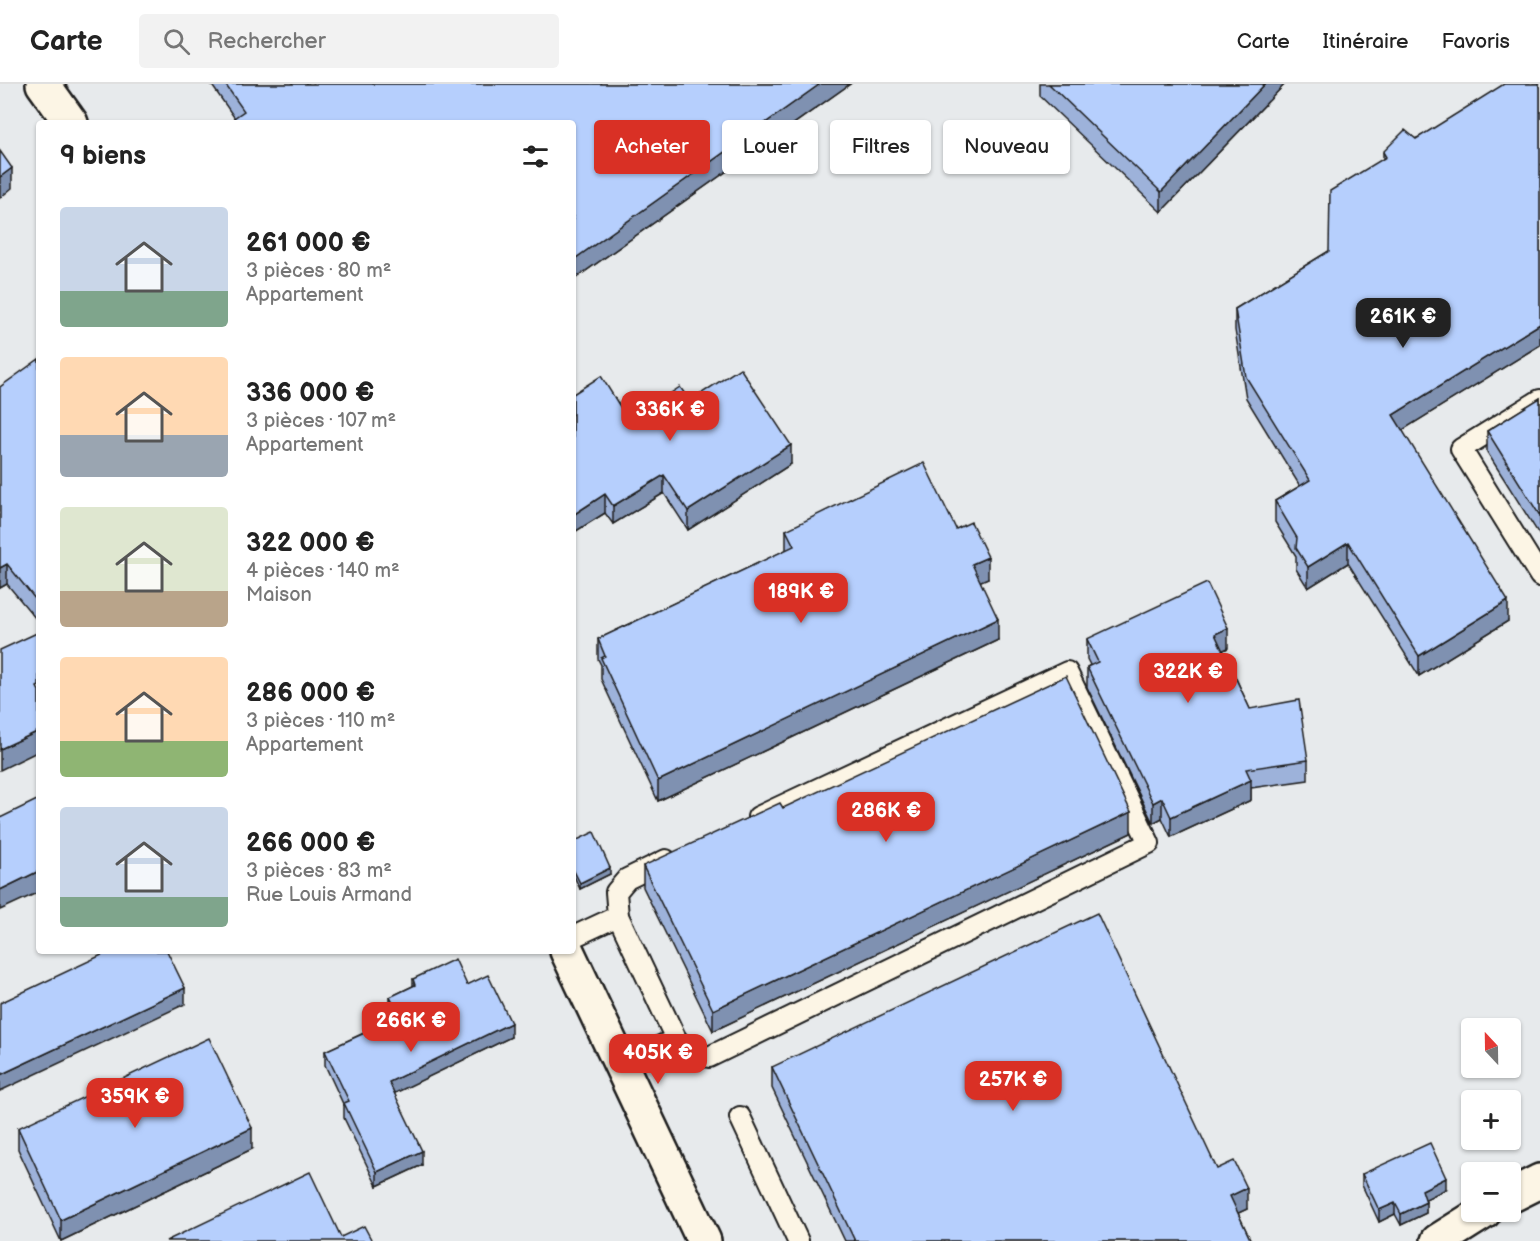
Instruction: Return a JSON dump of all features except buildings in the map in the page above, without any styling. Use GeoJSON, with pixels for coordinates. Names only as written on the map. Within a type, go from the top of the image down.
{"type":"FeatureCollection","features":[{"type":"Feature","properties":{"kind":"street"},"geometry":{"type":"LineString","coordinates":[[43,84],[69,120]]}},
{"type":"Feature","properties":{"kind":"street"},"geometry":{"type":"LineString","coordinates":[[568,954],[704,1241]]}},
{"type":"Feature","properties":{"kind":"street"},"geometry":{"type":"LineString","coordinates":[[1521,1190],[1540,1181]]}},
{"type":"Feature","properties":{"kind":"street"},"geometry":{"type":"LineString","coordinates":[[1438,1241],[1468,1222]]}},
{"type":"Feature","properties":{"kind":"lane"},"geometry":{"type":"LineString","coordinates":[[1540,400],[1461,449],[1540,576]]}},
{"type":"Feature","properties":{"kind":"lane"},"geometry":{"type":"LineString","coordinates":[[680,854],[627,879],[616,892],[618,916],[676,1039],[691,1054],[709,1057],[1149,843],[1067,672],[745,823]]}},
{"type":"Feature","properties":{"kind":"lane"},"geometry":{"type":"LineString","coordinates":[[576,936],[618,916]]}},
{"type":"Feature","properties":{"kind":"lane"},"geometry":{"type":"LineString","coordinates":[[620,1065],[676,1039]]}},
{"type":"Feature","properties":{"kind":"lane"},"geometry":{"type":"LineString","coordinates":[[741,1117],[798,1241]]}}]}
